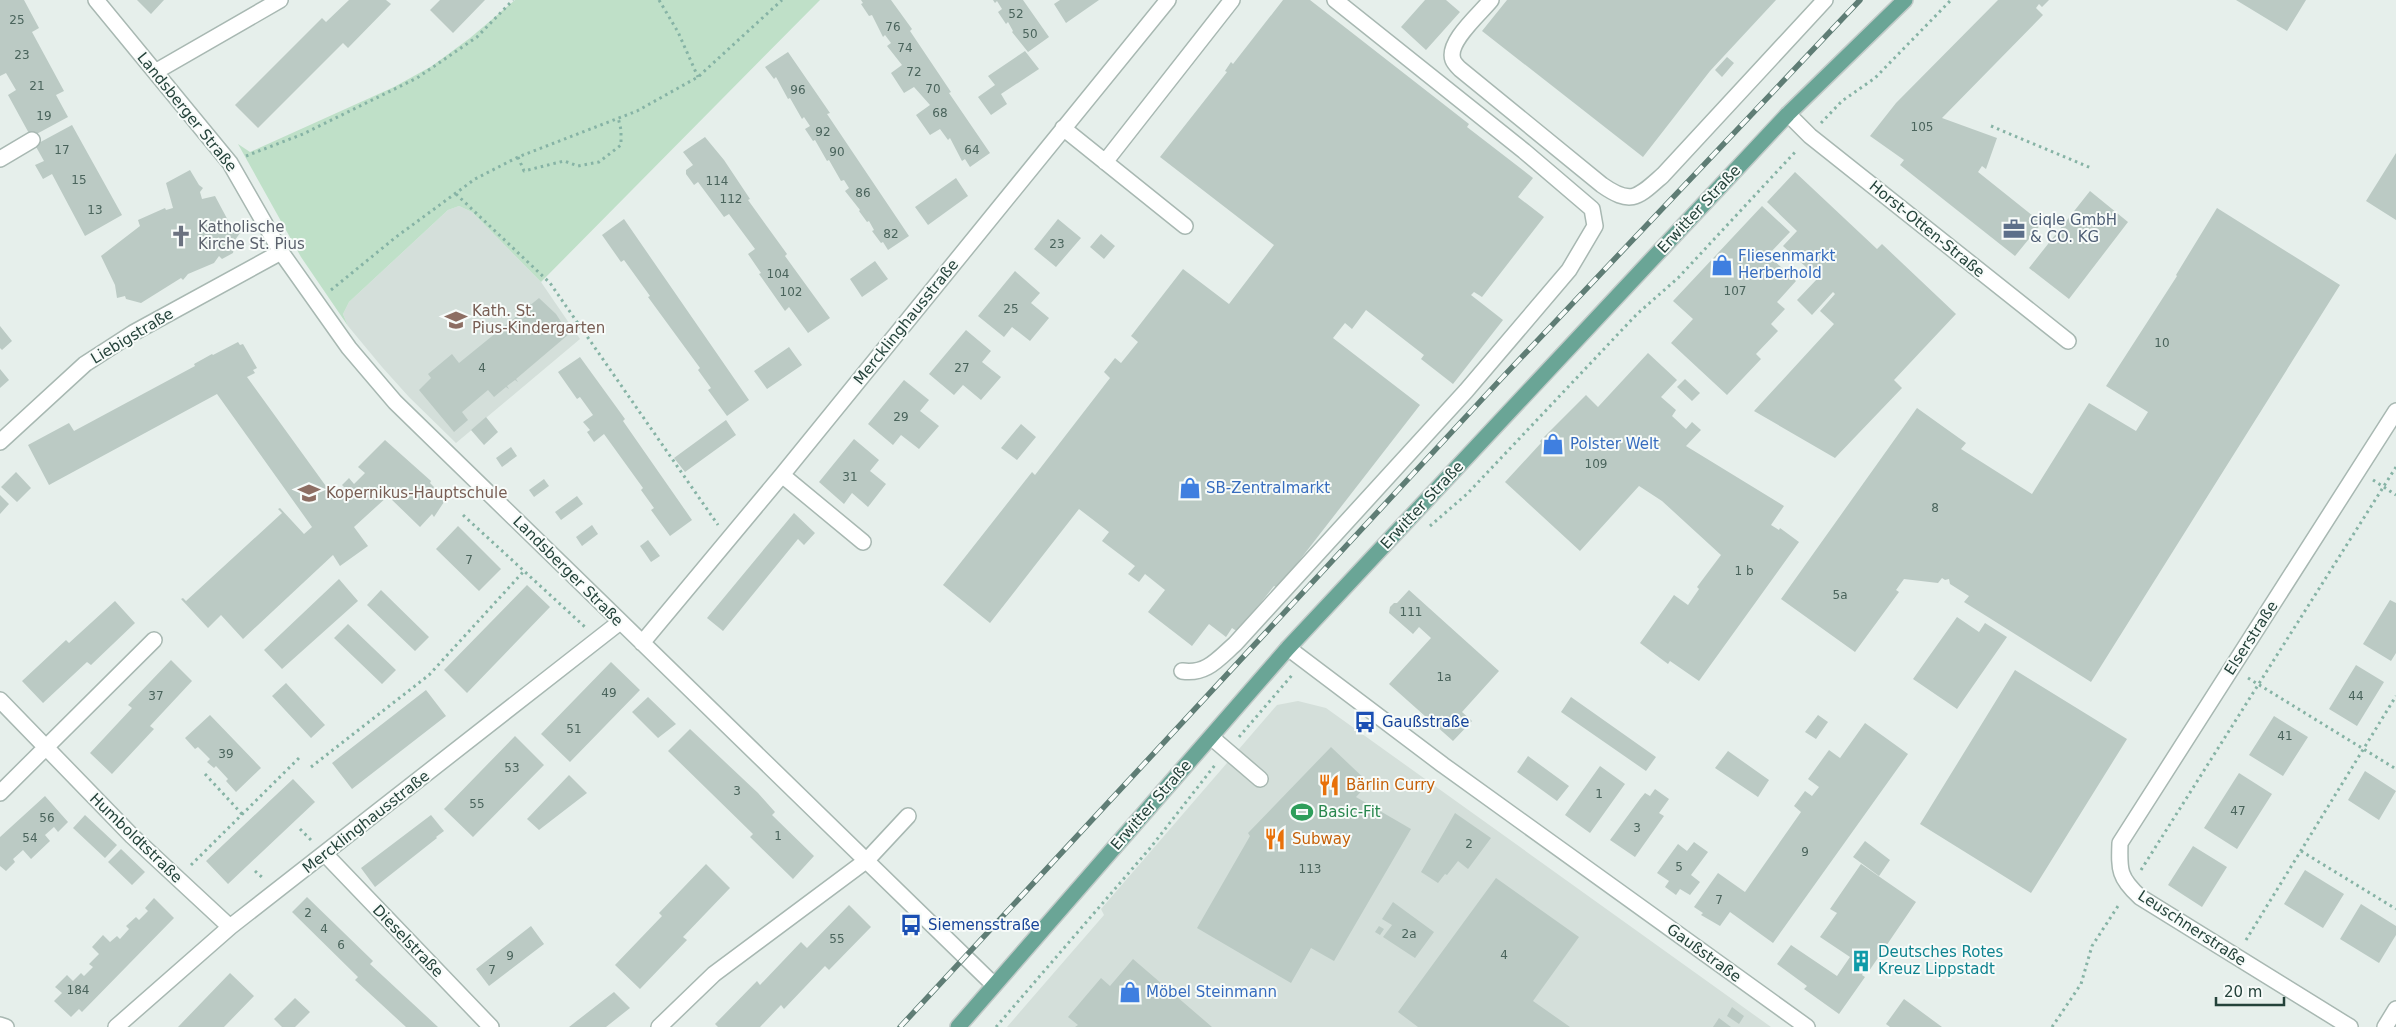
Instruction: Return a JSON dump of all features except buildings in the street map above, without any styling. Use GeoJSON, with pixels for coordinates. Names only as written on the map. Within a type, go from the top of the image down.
{"type":"FeatureCollection","features":[{"type":"Feature","properties":{"kind":"main road","name":"Erwitter Straße"},"geometry":{"type":"LineString","coordinates":[[958,1027],[1288,648],[1788,114],[1905,0]]}},
{"type":"Feature","properties":{"kind":"street","name":"Landsberger Straße"},"geometry":{"type":"LineString","coordinates":[[96,0],[230,163],[281,252],[349,348],[395,402],[994,984]]}},
{"type":"Feature","properties":{"kind":"street"},"geometry":{"type":"LineString","coordinates":[[155,72],[280,0]]}},
{"type":"Feature","properties":{"kind":"street","name":"Mercklinghausstraße"},"geometry":{"type":"LineString","coordinates":[[642,643],[729,540],[1168,0]]}},
{"type":"Feature","properties":{"kind":"street"},"geometry":{"type":"LineString","coordinates":[[1106,162],[1232,0]]}},
{"type":"Feature","properties":{"kind":"street"},"geometry":{"type":"LineString","coordinates":[[1182,671],[1194,673],[1202,671],[1235,644],[1473,383],[1569,270],[1595,226],[1592,209],[1524,150],[1335,0]]}},
{"type":"Feature","properties":{"kind":"street"},"geometry":{"type":"LineString","coordinates":[[1491,0],[1452,48],[1453,59],[1460,69],[1602,185],[1617,196],[1628,199],[1641,195],[1663,175],[1826,0]]}},
{"type":"Feature","properties":{"kind":"street","name":"Horst-Otten-Straße"},"geometry":{"type":"LineString","coordinates":[[1788,114],[1810,136],[2068,341]]}},
{"type":"Feature","properties":{"kind":"street"},"geometry":{"type":"LineString","coordinates":[[1063,128],[1185,226]]}},
{"type":"Feature","properties":{"kind":"street"},"geometry":{"type":"LineString","coordinates":[[0,159],[32,140]]}},
{"type":"Feature","properties":{"kind":"street","name":"Liebigstraße"},"geometry":{"type":"LineString","coordinates":[[0,442],[85,364],[133,333],[281,252]]}},
{"type":"Feature","properties":{"kind":"street","name":"Elserstraße"},"geometry":{"type":"LineString","coordinates":[[2119,868],[2120,843],[2396,411]]}},
{"type":"Feature","properties":{"kind":"street"},"geometry":{"type":"LineString","coordinates":[[782,475],[863,542]]}},
{"type":"Feature","properties":{"kind":"street","name":"Mercklinghausstraße"},"geometry":{"type":"LineString","coordinates":[[116,1027],[230,927],[620,622]]}},
{"type":"Feature","properties":{"kind":"street"},"geometry":{"type":"LineString","coordinates":[[0,793],[154,640]]}},
{"type":"Feature","properties":{"kind":"street","name":"Gaußstraße"},"geometry":{"type":"LineString","coordinates":[[1288,648],[1444,765],[1807,1027]]}},
{"type":"Feature","properties":{"kind":"street","name":"Humboldtstraße"},"geometry":{"type":"LineString","coordinates":[[0,700],[132,836],[230,927]]}},
{"type":"Feature","properties":{"kind":"street"},"geometry":{"type":"LineString","coordinates":[[1210,737],[1260,779]]}},
{"type":"Feature","properties":{"kind":"street"},"geometry":{"type":"LineString","coordinates":[[659,1027],[714,974],[867,860],[908,816]]}},
{"type":"Feature","properties":{"kind":"street","name":"Dieselstraße"},"geometry":{"type":"LineString","coordinates":[[325,854],[491,1027]]}},
{"type":"Feature","properties":{"kind":"street","name":"Leuschnerstraße"},"geometry":{"type":"LineString","coordinates":[[2119,868],[2130,888],[2140,897],[2350,1027]]}},
{"type":"Feature","properties":{"kind":"street"},"geometry":{"type":"LineString","coordinates":[[2385,1027],[2396,1009]]}},
{"type":"Feature","properties":{"kind":"street"},"geometry":{"type":"LineString","coordinates":[[0,1025],[6,1027]]}},
{"type":"Feature","properties":{"kind":"path"},"geometry":{"type":"LineString","coordinates":[[230,163],[303,134],[417,78],[477,37],[512,0]]}},
{"type":"Feature","properties":{"kind":"path"},"geometry":{"type":"LineString","coordinates":[[659,0],[678,32],[698,77]]}},
{"type":"Feature","properties":{"kind":"path"},"geometry":{"type":"LineString","coordinates":[[317,302],[396,237],[475,179],[518,157],[637,111],[698,77],[782,0]]}},
{"type":"Feature","properties":{"kind":"path"},"geometry":{"type":"LineString","coordinates":[[1424,533],[1467,494],[1637,314],[1678,278],[1842,101],[1875,78],[1951,0]]}},
{"type":"Feature","properties":{"kind":"path"},"geometry":{"type":"LineString","coordinates":[[518,157],[524,171],[564,161],[578,166],[599,162],[621,145],[621,130],[618,117]]}},
{"type":"Feature","properties":{"kind":"path"},"geometry":{"type":"LineString","coordinates":[[1991,126],[2091,168]]}},
{"type":"Feature","properties":{"kind":"path"},"geometry":{"type":"LineString","coordinates":[[456,194],[550,283],[729,540]]}},
{"type":"Feature","properties":{"kind":"path"},"geometry":{"type":"LineString","coordinates":[[2052,1027],[2081,984],[2092,946],[2396,467]]}},
{"type":"Feature","properties":{"kind":"path"},"geometry":{"type":"LineString","coordinates":[[2358,471],[2396,495]]}},
{"type":"Feature","properties":{"kind":"path"},"geometry":{"type":"LineString","coordinates":[[463,515],[598,639]]}},
{"type":"Feature","properties":{"kind":"path"},"geometry":{"type":"LineString","coordinates":[[311,767],[429,675],[524,571]]}},
{"type":"Feature","properties":{"kind":"path"},"geometry":{"type":"LineString","coordinates":[[996,1027],[1151,847],[1227,751],[1305,660]]}},
{"type":"Feature","properties":{"kind":"path"},"geometry":{"type":"LineString","coordinates":[[2232,668],[2396,770]]}},
{"type":"Feature","properties":{"kind":"path"},"geometry":{"type":"LineString","coordinates":[[2236,956],[2396,696]]}},
{"type":"Feature","properties":{"kind":"path"},"geometry":{"type":"LineString","coordinates":[[177,878],[301,756]]}},
{"type":"Feature","properties":{"kind":"path"},"geometry":{"type":"LineString","coordinates":[[205,774],[242,814]]}},
{"type":"Feature","properties":{"kind":"path"},"geometry":{"type":"LineString","coordinates":[[2301,850],[2396,909]]}},
{"type":"Feature","properties":{"kind":"shaded area","name":"Kath. St. Pius-Kindergarten"},"geometry":{"type":"Polygon","coordinates":[[[459,206],[472,212],[541,282],[580,339],[456,443],[409,397],[382,367],[348,326],[343,314],[349,302],[448,210],[459,206]]]}},
{"type":"Feature","properties":{"kind":"shaded area"},"geometry":{"type":"Polygon","coordinates":[[[1298,701],[1326,708],[1771,1027],[1007,1027],[1104,915],[1101,909],[1277,705],[1298,701]]]}},
{"type":"Feature","properties":{"kind":"green space"},"geometry":{"type":"Polygon","coordinates":[[[515,0],[820,0],[541,282],[472,212],[459,206],[448,210],[349,302],[343,314],[348,326],[301,257],[238,144],[250,152],[394,87],[432,66],[470,38],[515,0]]]}},
{"type":"Feature","properties":{"kind":"railway"},"geometry":{"type":"LineString","coordinates":[[900,1027],[1500,380],[1860,0]]}},
{"type":"Feature","properties":{"kind":"place","name":"ciqle GmbH & CO. KG"},"geometry":{"type":"Point","coordinates":[2014,229]}},
{"type":"Feature","properties":{"kind":"place","name":"Katholische Kirche St. Pius"},"geometry":{"type":"Point","coordinates":[181,236]}},
{"type":"Feature","properties":{"kind":"place","name":"Fliesenmarkt Herberhold"},"geometry":{"type":"Point","coordinates":[1722,265]}},
{"type":"Feature","properties":{"kind":"place","name":"Kath. St. Pius-Kindergarten"},"geometry":{"type":"Point","coordinates":[456,320]}},
{"type":"Feature","properties":{"kind":"place","name":"Polster Welt"},"geometry":{"type":"Point","coordinates":[1553,444]}},
{"type":"Feature","properties":{"kind":"place","name":"SB-Zentralmarkt"},"geometry":{"type":"Point","coordinates":[1190,488]}},
{"type":"Feature","properties":{"kind":"place","name":"Kopernikus-Hauptschule"},"geometry":{"type":"Point","coordinates":[309,493]}},
{"type":"Feature","properties":{"kind":"place","name":"Gaußstraße"},"geometry":{"type":"Point","coordinates":[1365,722]}},
{"type":"Feature","properties":{"kind":"place","name":"Bärlin Curry"},"geometry":{"type":"Point","coordinates":[1329,785]}},
{"type":"Feature","properties":{"kind":"place","name":"Basic-Fit"},"geometry":{"type":"Point","coordinates":[1302,812]}},
{"type":"Feature","properties":{"kind":"place","name":"Subway"},"geometry":{"type":"Point","coordinates":[1275,839]}},
{"type":"Feature","properties":{"kind":"place","name":"Siemensstraße"},"geometry":{"type":"Point","coordinates":[911,925]}},
{"type":"Feature","properties":{"kind":"place","name":"Deutsches Rotes Kreuz Lippstadt"},"geometry":{"type":"Point","coordinates":[1861,961]}},
{"type":"Feature","properties":{"kind":"place","name":"Möbel Steinmann"},"geometry":{"type":"Point","coordinates":[1130,992]}}]}
